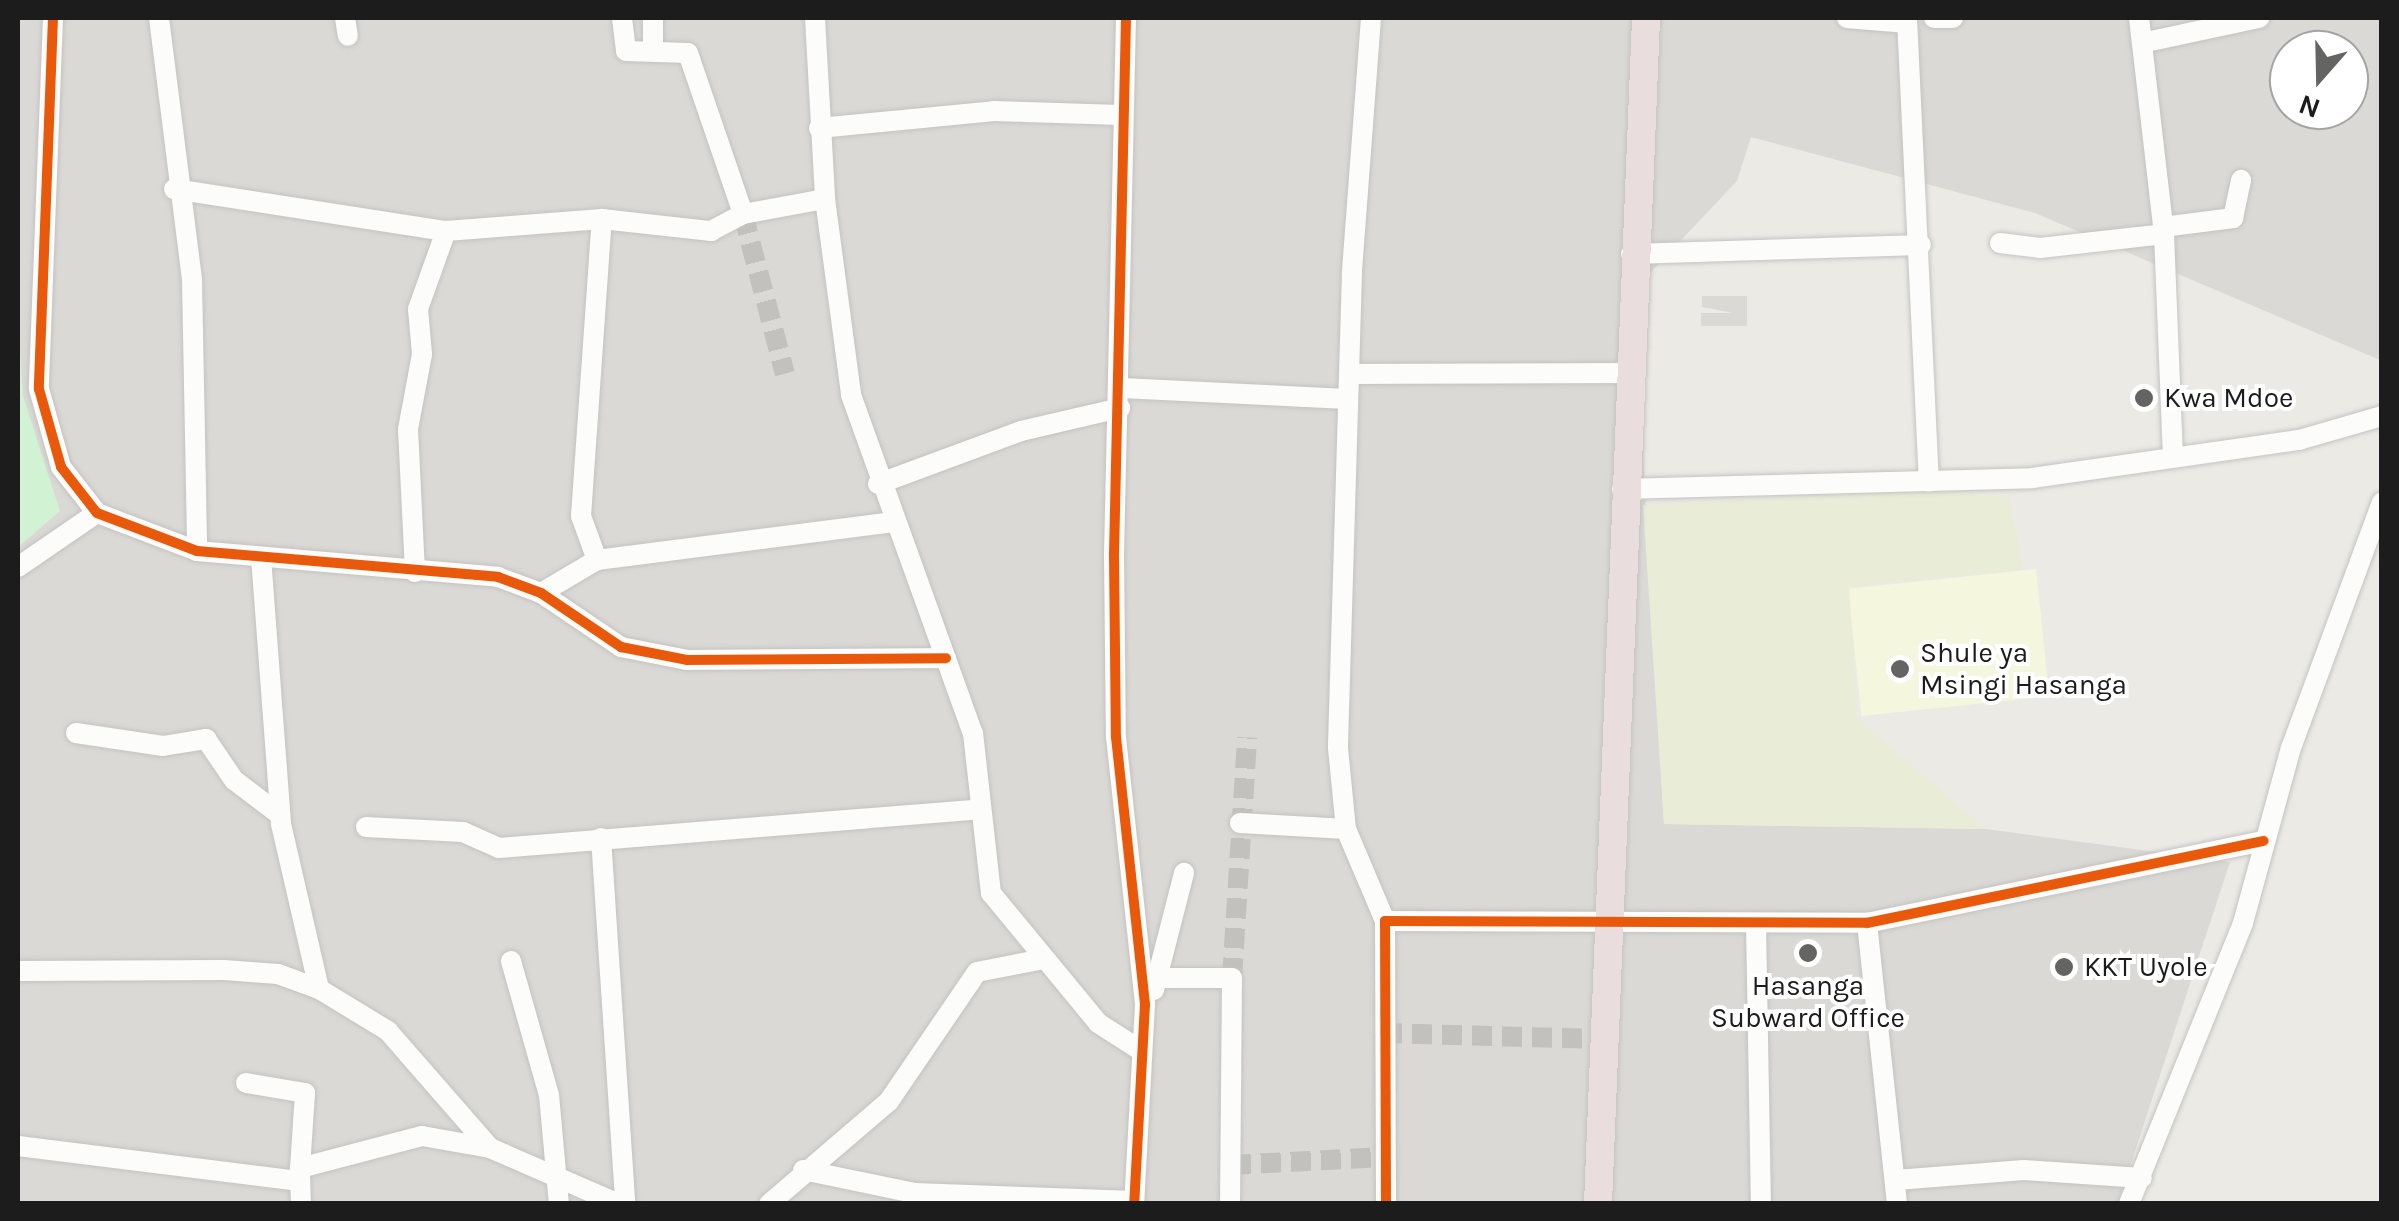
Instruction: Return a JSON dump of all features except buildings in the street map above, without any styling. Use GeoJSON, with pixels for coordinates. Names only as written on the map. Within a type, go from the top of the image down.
{"type":"FeatureCollection","features":[{"type":"Feature","properties":{"kind":"highway"},"geometry":{"type":"LineString","coordinates":[[1598,1204],[1630,254],[1646,18]]}},
{"type":"Feature","properties":{"kind":"street"},"geometry":{"type":"LineString","coordinates":[[53,18],[56,117],[27,311],[52,444],[71,487],[98,512],[197,551],[498,577],[541,593],[621,647],[686,660],[946,658]]}},
{"type":"Feature","properties":{"kind":"street"},"geometry":{"type":"LineString","coordinates":[[158,18],[174,189],[195,326],[197,551]]}},
{"type":"Feature","properties":{"kind":"street"},"geometry":{"type":"LineString","coordinates":[[622,18],[626,51],[688,53],[743,214]]}},
{"type":"Feature","properties":{"kind":"street"},"geometry":{"type":"LineString","coordinates":[[653,18],[654,50]]}},
{"type":"Feature","properties":{"kind":"street"},"geometry":{"type":"LineString","coordinates":[[815,18],[825,199],[845,366],[878,484],[972,733],[979,809],[996,905],[1098,1023],[1140,1050]]}},
{"type":"Feature","properties":{"kind":"street"},"geometry":{"type":"LineString","coordinates":[[803,1170],[835,1184],[914,1193],[1134,1202],[1145,1004],[1116,737],[1121,114],[1126,18]]}},
{"type":"Feature","properties":{"kind":"street"},"geometry":{"type":"LineString","coordinates":[[1371,18],[1347,399],[1338,748],[1346,829],[1385,921],[1386,1204]]}},
{"type":"Feature","properties":{"kind":"street"},"geometry":{"type":"LineString","coordinates":[[1848,18],[1907,20],[1929,481]]}},
{"type":"Feature","properties":{"kind":"street"},"geometry":{"type":"LineString","coordinates":[[1934,18],[1953,18]]}},
{"type":"Feature","properties":{"kind":"street"},"geometry":{"type":"LineString","coordinates":[[2140,18],[2164,230],[2173,454]]}},
{"type":"Feature","properties":{"kind":"street"},"geometry":{"type":"LineString","coordinates":[[2142,43],[2259,18]]}},
{"type":"Feature","properties":{"kind":"street"},"geometry":{"type":"LineString","coordinates":[[820,128],[994,110],[1121,114]]}},
{"type":"Feature","properties":{"kind":"street"},"geometry":{"type":"LineString","coordinates":[[2000,243],[2040,248],[2234,218],[2241,180]]}},
{"type":"Feature","properties":{"kind":"street"},"geometry":{"type":"LineString","coordinates":[[174,189],[446,232],[602,219],[711,231],[743,214],[825,199]]}},
{"type":"Feature","properties":{"kind":"street"},"geometry":{"type":"LineString","coordinates":[[597,560],[581,516],[602,219]]}},
{"type":"Feature","properties":{"kind":"street"},"geometry":{"type":"LineString","coordinates":[[414,572],[408,429],[422,354],[418,309],[446,232]]}},
{"type":"Feature","properties":{"kind":"street"},"geometry":{"type":"LineString","coordinates":[[1630,254],[1920,245]]}},
{"type":"Feature","properties":{"kind":"street"},"geometry":{"type":"LineString","coordinates":[[1350,374],[1628,373]]}},
{"type":"Feature","properties":{"kind":"street"},"geometry":{"type":"LineString","coordinates":[[878,484],[1121,398],[1347,399]]}},
{"type":"Feature","properties":{"kind":"street"},"geometry":{"type":"LineString","coordinates":[[1622,489],[2032,478],[2173,454],[2299,440],[2382,416]]}},
{"type":"Feature","properties":{"kind":"street"},"geometry":{"type":"LineString","coordinates":[[2129,1204],[2243,923],[2264,841],[2382,502]]}},
{"type":"Feature","properties":{"kind":"street"},"geometry":{"type":"LineString","coordinates":[[18,567],[98,512]]}},
{"type":"Feature","properties":{"kind":"street"},"geometry":{"type":"LineString","coordinates":[[541,593],[597,560],[892,522]]}},
{"type":"Feature","properties":{"kind":"street"},"geometry":{"type":"LineString","coordinates":[[260,556],[280,815],[319,989]]}},
{"type":"Feature","properties":{"kind":"street"},"geometry":{"type":"LineString","coordinates":[[76,733],[164,746],[206,739],[234,780],[280,815]]}},
{"type":"Feature","properties":{"kind":"street"},"geometry":{"type":"LineString","coordinates":[[366,827],[463,832],[498,848],[979,809]]}},
{"type":"Feature","properties":{"kind":"street"},"geometry":{"type":"LineString","coordinates":[[1240,824],[1346,829]]}},
{"type":"Feature","properties":{"kind":"street"},"geometry":{"type":"LineString","coordinates":[[18,1146],[299,1175],[385,1139],[490,1148],[622,1204],[601,838]]}},
{"type":"Feature","properties":{"kind":"street"},"geometry":{"type":"LineString","coordinates":[[1385,921],[1867,924],[2264,841]]}},
{"type":"Feature","properties":{"kind":"street"},"geometry":{"type":"LineString","coordinates":[[1145,1004],[1161,978],[1184,873]]}},
{"type":"Feature","properties":{"kind":"street"},"geometry":{"type":"LineString","coordinates":[[1756,924],[1761,1204]]}},
{"type":"Feature","properties":{"kind":"street"},"geometry":{"type":"LineString","coordinates":[[1867,924],[1897,1204]]}},
{"type":"Feature","properties":{"kind":"street"},"geometry":{"type":"LineString","coordinates":[[769,1204],[803,1170],[888,1101],[977,972],[1043,958]]}},
{"type":"Feature","properties":{"kind":"street"},"geometry":{"type":"LineString","coordinates":[[511,961],[549,1095],[558,1204]]}},
{"type":"Feature","properties":{"kind":"street"},"geometry":{"type":"LineString","coordinates":[[18,970],[224,970],[278,974],[319,989],[388,1031],[490,1148]]}},
{"type":"Feature","properties":{"kind":"street"},"geometry":{"type":"LineString","coordinates":[[1161,978],[1232,978],[1230,1204]]}},
{"type":"Feature","properties":{"kind":"street"},"geometry":{"type":"LineString","coordinates":[[246,1082],[305,1093],[299,1175],[301,1204]]}},
{"type":"Feature","properties":{"kind":"street"},"geometry":{"type":"LineString","coordinates":[[1896,1180],[2024,1170],[2142,1178]]}},
{"type":"Feature","properties":{"kind":"shaded area"},"geometry":{"type":"Polygon","coordinates":[[[18,18],[2381,18],[2380,360],[2035,213],[1751,137],[1737,181],[1634,290],[1664,824],[1986,829],[2230,862],[2118,1203],[18,1203],[18,18]]]}},
{"type":"Feature","properties":{"kind":"shaded area"},"geometry":{"type":"Polygon","coordinates":[[[1702,296],[1747,296],[1747,326],[1701,326],[1701,313],[1733,313],[1702,307],[1702,296]]]}},
{"type":"Feature","properties":{"kind":"shaded area"},"geometry":{"type":"Polygon","coordinates":[[[18,317],[23,396],[60,511],[18,547],[18,317]]]}},
{"type":"Feature","properties":{"kind":"shaded area"},"geometry":{"type":"Polygon","coordinates":[[[1916,489],[2009,497],[2023,570],[1849,586],[1857,718],[1986,829],[1664,824],[1643,505],[1916,489]]]}},
{"type":"Feature","properties":{"kind":"shaded area"},"geometry":{"type":"Polygon","coordinates":[[[2036,569],[2049,696],[1861,716],[1848,589],[2036,569]]]}},
{"type":"Feature","properties":{"kind":"tunnel"},"geometry":{"type":"LineString","coordinates":[[743,214],[785,374]]}},
{"type":"Feature","properties":{"kind":"tunnel"},"geometry":{"type":"LineString","coordinates":[[1232,978],[1247,737]]}},
{"type":"Feature","properties":{"kind":"tunnel"},"geometry":{"type":"LineString","coordinates":[[1382,1033],[1600,1039]]}},
{"type":"Feature","properties":{"kind":"tunnel"},"geometry":{"type":"LineString","coordinates":[[1231,1165],[1384,1157]]}},
{"type":"Feature","properties":{"kind":"cycle path"},"geometry":{"type":"LineString","coordinates":[[53,18],[39,389],[61,467],[97,513],[197,551],[498,577],[541,593],[621,647],[687,660],[946,658]]}},
{"type":"Feature","properties":{"kind":"cycle path"},"geometry":{"type":"LineString","coordinates":[[1126,18],[1114,554],[1116,737],[1145,1004],[1134,1204]]}},
{"type":"Feature","properties":{"kind":"cycle path"},"geometry":{"type":"LineString","coordinates":[[1386,1204],[1385,921],[1867,923],[2264,841]]}},
{"type":"Feature","properties":{"kind":"place","name":"Kwa Mdoe"},"geometry":{"type":"Point","coordinates":[2144,398]}},
{"type":"Feature","properties":{"kind":"place","name":"Shule ya Msingi Hasanga"},"geometry":{"type":"Point","coordinates":[1900,669]}},
{"type":"Feature","properties":{"kind":"place","name":"Hasanga Subward Office"},"geometry":{"type":"Point","coordinates":[1808,953]}},
{"type":"Feature","properties":{"kind":"place","name":"KKT Uyole"},"geometry":{"type":"Point","coordinates":[2064,967]}}]}
